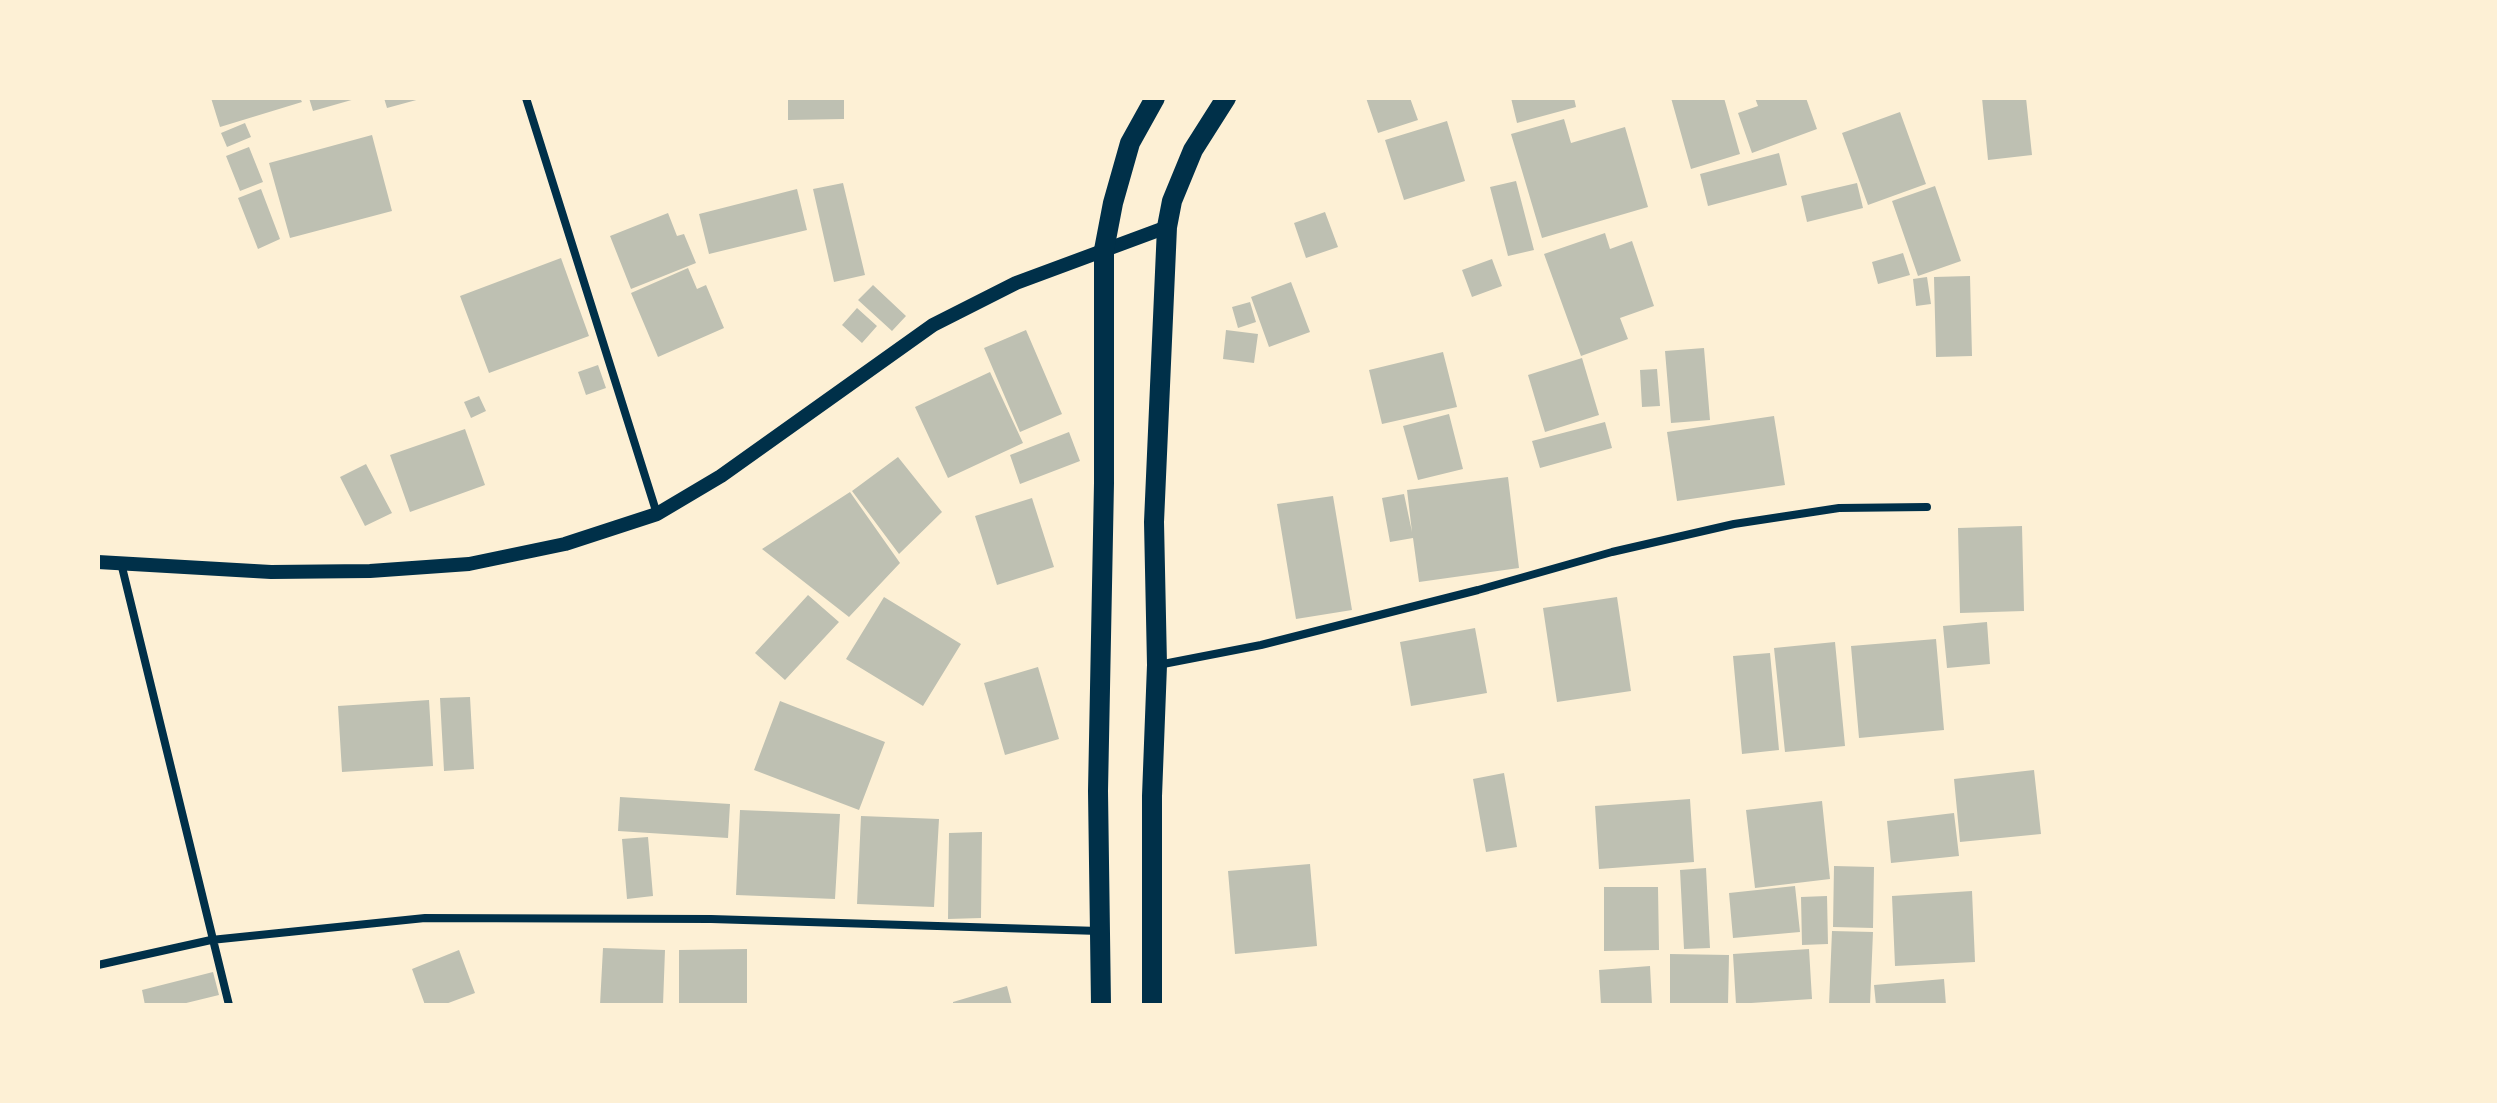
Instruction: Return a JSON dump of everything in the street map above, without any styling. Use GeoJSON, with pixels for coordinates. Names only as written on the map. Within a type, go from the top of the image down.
{"type":"FeatureCollection","features":[{"type":"Feature","properties":{"kind":"main road"},"geometry":{"type":"LineString","coordinates":[[1101,1005],[1098,791],[1104,483],[1104,250],[1130,143],[1155,98]]}},
{"type":"Feature","properties":{"kind":"main road"},"geometry":{"type":"LineString","coordinates":[[1152,1005],[1152,796],[1157,665],[1154,522],[1167,227],[1172,201],[1193,150],[1226,98]]}},
{"type":"Feature","properties":{"kind":"street"},"geometry":{"type":"LineString","coordinates":[[526,98],[657,514]]}},
{"type":"Feature","properties":{"kind":"street"},"geometry":{"type":"LineString","coordinates":[[98,562],[271,572],[370,571],[469,564],[565,544],[657,514],[721,476],[933,325],[1016,283],[1167,227]]}},
{"type":"Feature","properties":{"kind":"street"},"geometry":{"type":"LineString","coordinates":[[1157,665],[1261,645],[1478,590],[1612,552],[1734,524],[1839,508],[1927,507]]}},
{"type":"Feature","properties":{"kind":"street"},"geometry":{"type":"LineString","coordinates":[[121,562],[229,1005]]}},
{"type":"Feature","properties":{"kind":"street"},"geometry":{"type":"LineString","coordinates":[[98,965],[211,940],[425,918],[711,919],[1100,932]]}},
{"type":"Feature","properties":{"kind":"building"},"geometry":{"type":"Polygon","coordinates":[[[211,98],[300,98],[302,102],[220,127],[211,98]]]}},
{"type":"Feature","properties":{"kind":"building"},"geometry":{"type":"Polygon","coordinates":[[[309,98],[355,98],[355,99],[313,111],[309,98]]]}},
{"type":"Feature","properties":{"kind":"building"},"geometry":{"type":"Polygon","coordinates":[[[384,98],[420,98],[420,99],[387,108],[384,98]]]}},
{"type":"Feature","properties":{"kind":"building"},"geometry":{"type":"Polygon","coordinates":[[[788,98],[844,98],[844,119],[788,120],[788,98]]]}},
{"type":"Feature","properties":{"kind":"building"},"geometry":{"type":"Polygon","coordinates":[[[1366,98],[1410,98],[1418,120],[1378,133],[1366,98]]]}},
{"type":"Feature","properties":{"kind":"building"},"geometry":{"type":"Polygon","coordinates":[[[1511,98],[1574,98],[1576,107],[1517,123],[1511,98]]]}},
{"type":"Feature","properties":{"kind":"building"},"geometry":{"type":"Polygon","coordinates":[[[1671,98],[1724,98],[1740,154],[1691,169],[1671,98]]]}},
{"type":"Feature","properties":{"kind":"building"},"geometry":{"type":"Polygon","coordinates":[[[1755,98],[1806,98],[1817,129],[1752,153],[1738,113],[1758,106],[1755,98]]]}},
{"type":"Feature","properties":{"kind":"building"},"geometry":{"type":"Polygon","coordinates":[[[1982,98],[2026,98],[2032,155],[1988,160],[1982,98]]]}},
{"type":"Feature","properties":{"kind":"building"},"geometry":{"type":"Polygon","coordinates":[[[1900,112],[1926,184],[1868,205],[1842,133],[1900,112]]]}},
{"type":"Feature","properties":{"kind":"building"},"geometry":{"type":"Polygon","coordinates":[[[1564,119],[1571,143],[1625,127],[1648,207],[1542,238],[1511,134],[1564,119]]]}},
{"type":"Feature","properties":{"kind":"building"},"geometry":{"type":"Polygon","coordinates":[[[1447,121],[1465,181],[1404,200],[1385,140],[1447,121]]]}},
{"type":"Feature","properties":{"kind":"building"},"geometry":{"type":"Polygon","coordinates":[[[245,123],[251,137],[227,147],[221,133],[245,123]]]}},
{"type":"Feature","properties":{"kind":"building"},"geometry":{"type":"Polygon","coordinates":[[[372,135],[392,211],[290,238],[269,163],[372,135]]]}},
{"type":"Feature","properties":{"kind":"building"},"geometry":{"type":"Polygon","coordinates":[[[249,147],[263,182],[240,191],[226,156],[249,147]]]}},
{"type":"Feature","properties":{"kind":"building"},"geometry":{"type":"Polygon","coordinates":[[[1779,153],[1787,185],[1708,206],[1700,174],[1779,153]]]}},
{"type":"Feature","properties":{"kind":"building"},"geometry":{"type":"Polygon","coordinates":[[[1516,181],[1534,250],[1508,256],[1490,187],[1516,181]]]}},
{"type":"Feature","properties":{"kind":"building"},"geometry":{"type":"Polygon","coordinates":[[[843,183],[865,275],[834,282],[813,189],[843,183]]]}},
{"type":"Feature","properties":{"kind":"building"},"geometry":{"type":"Polygon","coordinates":[[[1857,183],[1863,208],[1807,222],[1801,196],[1857,183]]]}},
{"type":"Feature","properties":{"kind":"building"},"geometry":{"type":"Polygon","coordinates":[[[1935,186],[1961,261],[1918,276],[1892,201],[1935,186]]]}},
{"type":"Feature","properties":{"kind":"building"},"geometry":{"type":"Polygon","coordinates":[[[261,189],[280,239],[258,249],[238,198],[261,189]]]}},
{"type":"Feature","properties":{"kind":"building"},"geometry":{"type":"Polygon","coordinates":[[[797,189],[807,230],[709,254],[699,214],[797,189]]]}},
{"type":"Feature","properties":{"kind":"building"},"geometry":{"type":"Polygon","coordinates":[[[1325,212],[1338,247],[1306,258],[1294,223],[1325,212]]]}},
{"type":"Feature","properties":{"kind":"building"},"geometry":{"type":"Polygon","coordinates":[[[668,213],[677,236],[684,234],[696,263],[631,289],[610,236],[668,213]]]}},
{"type":"Feature","properties":{"kind":"building"},"geometry":{"type":"Polygon","coordinates":[[[1605,233],[1610,249],[1632,241],[1654,306],[1620,318],[1628,339],[1581,356],[1544,254],[1605,233]]]}},
{"type":"Feature","properties":{"kind":"building"},"geometry":{"type":"Polygon","coordinates":[[[1903,253],[1910,275],[1878,284],[1872,262],[1903,253]]]}},
{"type":"Feature","properties":{"kind":"building"},"geometry":{"type":"Polygon","coordinates":[[[561,258],[589,336],[489,373],[460,296],[561,258]]]}},
{"type":"Feature","properties":{"kind":"building"},"geometry":{"type":"Polygon","coordinates":[[[1492,259],[1502,286],[1472,297],[1462,270],[1492,259]]]}},
{"type":"Feature","properties":{"kind":"building"},"geometry":{"type":"Polygon","coordinates":[[[688,268],[697,289],[706,285],[724,328],[658,357],[631,293],[688,268]]]}},
{"type":"Feature","properties":{"kind":"building"},"geometry":{"type":"Polygon","coordinates":[[[1970,276],[1972,356],[1936,357],[1934,277],[1970,276]]]}},
{"type":"Feature","properties":{"kind":"building"},"geometry":{"type":"Polygon","coordinates":[[[1927,277],[1931,304],[1916,306],[1913,279],[1927,277]]]}},
{"type":"Feature","properties":{"kind":"building"},"geometry":{"type":"Polygon","coordinates":[[[1291,282],[1310,332],[1269,347],[1251,297],[1291,282]]]}},
{"type":"Feature","properties":{"kind":"building"},"geometry":{"type":"Polygon","coordinates":[[[873,285],[906,316],[892,331],[858,300],[873,285]]]}},
{"type":"Feature","properties":{"kind":"building"},"geometry":{"type":"Polygon","coordinates":[[[1250,302],[1256,322],[1238,328],[1232,307],[1250,302]]]}},
{"type":"Feature","properties":{"kind":"building"},"geometry":{"type":"Polygon","coordinates":[[[857,308],[877,326],[862,343],[842,325],[857,308]]]}},
{"type":"Feature","properties":{"kind":"building"},"geometry":{"type":"Polygon","coordinates":[[[1026,330],[1062,414],[1020,432],[984,348],[1026,330]]]}},
{"type":"Feature","properties":{"kind":"building"},"geometry":{"type":"Polygon","coordinates":[[[1226,330],[1258,334],[1254,363],[1223,359],[1226,330]]]}},
{"type":"Feature","properties":{"kind":"building"},"geometry":{"type":"Polygon","coordinates":[[[1704,348],[1710,420],[1671,423],[1665,351],[1704,348]]]}},
{"type":"Feature","properties":{"kind":"building"},"geometry":{"type":"Polygon","coordinates":[[[1443,352],[1457,407],[1382,424],[1369,370],[1443,352]]]}},
{"type":"Feature","properties":{"kind":"building"},"geometry":{"type":"Polygon","coordinates":[[[1582,358],[1599,415],[1545,432],[1528,375],[1582,358]]]}},
{"type":"Feature","properties":{"kind":"building"},"geometry":{"type":"Polygon","coordinates":[[[598,365],[606,388],[586,395],[578,372],[598,365]]]}},
{"type":"Feature","properties":{"kind":"building"},"geometry":{"type":"Polygon","coordinates":[[[1657,369],[1660,406],[1642,407],[1640,370],[1657,369]]]}},
{"type":"Feature","properties":{"kind":"building"},"geometry":{"type":"Polygon","coordinates":[[[990,372],[1023,443],[948,478],[915,407],[990,372]]]}},
{"type":"Feature","properties":{"kind":"building"},"geometry":{"type":"Polygon","coordinates":[[[479,396],[486,411],[471,418],[464,402],[479,396]]]}},
{"type":"Feature","properties":{"kind":"building"},"geometry":{"type":"Polygon","coordinates":[[[1449,414],[1463,469],[1418,480],[1403,426],[1449,414]]]}},
{"type":"Feature","properties":{"kind":"building"},"geometry":{"type":"Polygon","coordinates":[[[1774,416],[1785,485],[1677,501],[1667,432],[1774,416]]]}},
{"type":"Feature","properties":{"kind":"building"},"geometry":{"type":"Polygon","coordinates":[[[1605,422],[1612,448],[1540,468],[1532,441],[1605,422]]]}},
{"type":"Feature","properties":{"kind":"building"},"geometry":{"type":"Polygon","coordinates":[[[465,429],[485,485],[410,512],[390,455],[465,429]]]}},
{"type":"Feature","properties":{"kind":"building"},"geometry":{"type":"Polygon","coordinates":[[[1069,432],[1080,461],[1020,484],[1010,455],[1069,432]]]}},
{"type":"Feature","properties":{"kind":"building"},"geometry":{"type":"Polygon","coordinates":[[[898,457],[942,512],[899,554],[852,491],[898,457]]]}},
{"type":"Feature","properties":{"kind":"building"},"geometry":{"type":"Polygon","coordinates":[[[366,464],[392,513],[365,526],[340,477],[366,464]]]}},
{"type":"Feature","properties":{"kind":"building"},"geometry":{"type":"Polygon","coordinates":[[[1508,477],[1519,568],[1419,582],[1413,538],[1390,542],[1382,498],[1404,494],[1412,532],[1407,490],[1508,477]]]}},
{"type":"Feature","properties":{"kind":"building"},"geometry":{"type":"Polygon","coordinates":[[[850,492],[900,563],[849,617],[762,549],[850,492]]]}},
{"type":"Feature","properties":{"kind":"building"},"geometry":{"type":"Polygon","coordinates":[[[1333,496],[1352,610],[1296,619],[1277,504],[1333,496]]]}},
{"type":"Feature","properties":{"kind":"building"},"geometry":{"type":"Polygon","coordinates":[[[1032,498],[1054,567],[997,585],[975,516],[1032,498]]]}},
{"type":"Feature","properties":{"kind":"building"},"geometry":{"type":"Polygon","coordinates":[[[2022,526],[2024,611],[1960,613],[1958,528],[2022,526]]]}},
{"type":"Feature","properties":{"kind":"building"},"geometry":{"type":"Polygon","coordinates":[[[808,595],[839,622],[785,680],[755,653],[808,595]]]}},
{"type":"Feature","properties":{"kind":"building"},"geometry":{"type":"Polygon","coordinates":[[[884,597],[961,644],[923,706],[846,659],[884,597]]]}},
{"type":"Feature","properties":{"kind":"building"},"geometry":{"type":"Polygon","coordinates":[[[1617,597],[1631,691],[1557,702],[1543,608],[1617,597]]]}},
{"type":"Feature","properties":{"kind":"building"},"geometry":{"type":"Polygon","coordinates":[[[1987,622],[1990,664],[1947,668],[1943,626],[1987,622]]]}},
{"type":"Feature","properties":{"kind":"building"},"geometry":{"type":"Polygon","coordinates":[[[1475,628],[1487,693],[1411,706],[1400,642],[1475,628]]]}},
{"type":"Feature","properties":{"kind":"building"},"geometry":{"type":"Polygon","coordinates":[[[1936,639],[1944,730],[1859,738],[1851,646],[1936,639]]]}},
{"type":"Feature","properties":{"kind":"building"},"geometry":{"type":"Polygon","coordinates":[[[1835,642],[1845,746],[1785,752],[1774,648],[1835,642]]]}},
{"type":"Feature","properties":{"kind":"building"},"geometry":{"type":"Polygon","coordinates":[[[1770,653],[1779,750],[1742,754],[1733,656],[1770,653]]]}},
{"type":"Feature","properties":{"kind":"building"},"geometry":{"type":"Polygon","coordinates":[[[1038,667],[1059,739],[1005,755],[984,683],[1038,667]]]}},
{"type":"Feature","properties":{"kind":"building"},"geometry":{"type":"Polygon","coordinates":[[[470,697],[474,769],[444,771],[440,698],[470,697]]]}},
{"type":"Feature","properties":{"kind":"building"},"geometry":{"type":"Polygon","coordinates":[[[429,700],[433,766],[342,772],[338,706],[429,700]]]}},
{"type":"Feature","properties":{"kind":"building"},"geometry":{"type":"Polygon","coordinates":[[[780,701],[885,742],[859,810],[754,770],[780,701]]]}},
{"type":"Feature","properties":{"kind":"building"},"geometry":{"type":"Polygon","coordinates":[[[2034,770],[2041,834],[1960,842],[1954,779],[2034,770]]]}},
{"type":"Feature","properties":{"kind":"building"},"geometry":{"type":"Polygon","coordinates":[[[1504,773],[1517,847],[1486,852],[1473,779],[1504,773]]]}},
{"type":"Feature","properties":{"kind":"building"},"geometry":{"type":"Polygon","coordinates":[[[620,797],[730,804],[728,838],[618,831],[620,797]]]}},
{"type":"Feature","properties":{"kind":"building"},"geometry":{"type":"Polygon","coordinates":[[[1690,799],[1694,862],[1599,869],[1595,806],[1690,799]]]}},
{"type":"Feature","properties":{"kind":"building"},"geometry":{"type":"Polygon","coordinates":[[[1822,801],[1830,879],[1755,888],[1746,810],[1822,801]]]}},
{"type":"Feature","properties":{"kind":"building"},"geometry":{"type":"Polygon","coordinates":[[[740,810],[840,814],[835,899],[736,895],[740,810]]]}},
{"type":"Feature","properties":{"kind":"building"},"geometry":{"type":"Polygon","coordinates":[[[1954,813],[1959,856],[1891,863],[1887,821],[1954,813]]]}},
{"type":"Feature","properties":{"kind":"building"},"geometry":{"type":"Polygon","coordinates":[[[861,816],[939,819],[934,907],[857,904],[861,816]]]}},
{"type":"Feature","properties":{"kind":"building"},"geometry":{"type":"Polygon","coordinates":[[[982,832],[981,918],[948,919],[949,833],[982,832]]]}},
{"type":"Feature","properties":{"kind":"building"},"geometry":{"type":"Polygon","coordinates":[[[648,837],[653,896],[627,899],[622,839],[648,837]]]}},
{"type":"Feature","properties":{"kind":"building"},"geometry":{"type":"Polygon","coordinates":[[[1310,864],[1317,946],[1235,954],[1228,871],[1310,864]]]}},
{"type":"Feature","properties":{"kind":"building"},"geometry":{"type":"Polygon","coordinates":[[[1834,866],[1874,867],[1873,928],[1833,927],[1834,866]]]}},
{"type":"Feature","properties":{"kind":"building"},"geometry":{"type":"Polygon","coordinates":[[[1706,868],[1710,948],[1684,949],[1680,870],[1706,868]]]}},
{"type":"Feature","properties":{"kind":"building"},"geometry":{"type":"Polygon","coordinates":[[[1795,886],[1800,932],[1733,938],[1729,893],[1795,886]]]}},
{"type":"Feature","properties":{"kind":"building"},"geometry":{"type":"Polygon","coordinates":[[[1604,887],[1658,887],[1659,950],[1604,951],[1604,887]]]}},
{"type":"Feature","properties":{"kind":"building"},"geometry":{"type":"Polygon","coordinates":[[[1972,891],[1975,962],[1895,966],[1892,896],[1972,891]]]}},
{"type":"Feature","properties":{"kind":"building"},"geometry":{"type":"Polygon","coordinates":[[[1827,896],[1828,944],[1802,945],[1801,897],[1827,896]]]}},
{"type":"Feature","properties":{"kind":"building"},"geometry":{"type":"Polygon","coordinates":[[[1832,931],[1873,932],[1870,1005],[1829,1005],[1832,931]]]}},
{"type":"Feature","properties":{"kind":"building"},"geometry":{"type":"Polygon","coordinates":[[[603,948],[665,950],[663,1005],[600,1005],[603,948]]]}},
{"type":"Feature","properties":{"kind":"building"},"geometry":{"type":"Polygon","coordinates":[[[747,949],[747,1005],[679,1005],[679,950],[747,949]]]}},
{"type":"Feature","properties":{"kind":"building"},"geometry":{"type":"Polygon","coordinates":[[[1809,949],[1812,999],[1736,1004],[1733,954],[1809,949]]]}},
{"type":"Feature","properties":{"kind":"building"},"geometry":{"type":"Polygon","coordinates":[[[459,950],[475,993],[443,1005],[425,1005],[412,969],[459,950]]]}},
{"type":"Feature","properties":{"kind":"building"},"geometry":{"type":"Polygon","coordinates":[[[1670,954],[1729,955],[1728,1005],[1670,1005],[1670,954]]]}},
{"type":"Feature","properties":{"kind":"building"},"geometry":{"type":"Polygon","coordinates":[[[1650,966],[1652,1005],[1601,1005],[1599,970],[1650,966]]]}},
{"type":"Feature","properties":{"kind":"building"},"geometry":{"type":"Polygon","coordinates":[[[213,972],[219,995],[178,1005],[145,1005],[142,990],[213,972]]]}},
{"type":"Feature","properties":{"kind":"building"},"geometry":{"type":"Polygon","coordinates":[[[1944,979],[1946,1005],[1876,1005],[1874,985],[1944,979]]]}},
{"type":"Feature","properties":{"kind":"building"},"geometry":{"type":"Polygon","coordinates":[[[1007,986],[1012,1005],[953,1005],[953,1002],[1007,986]]]}}]}
